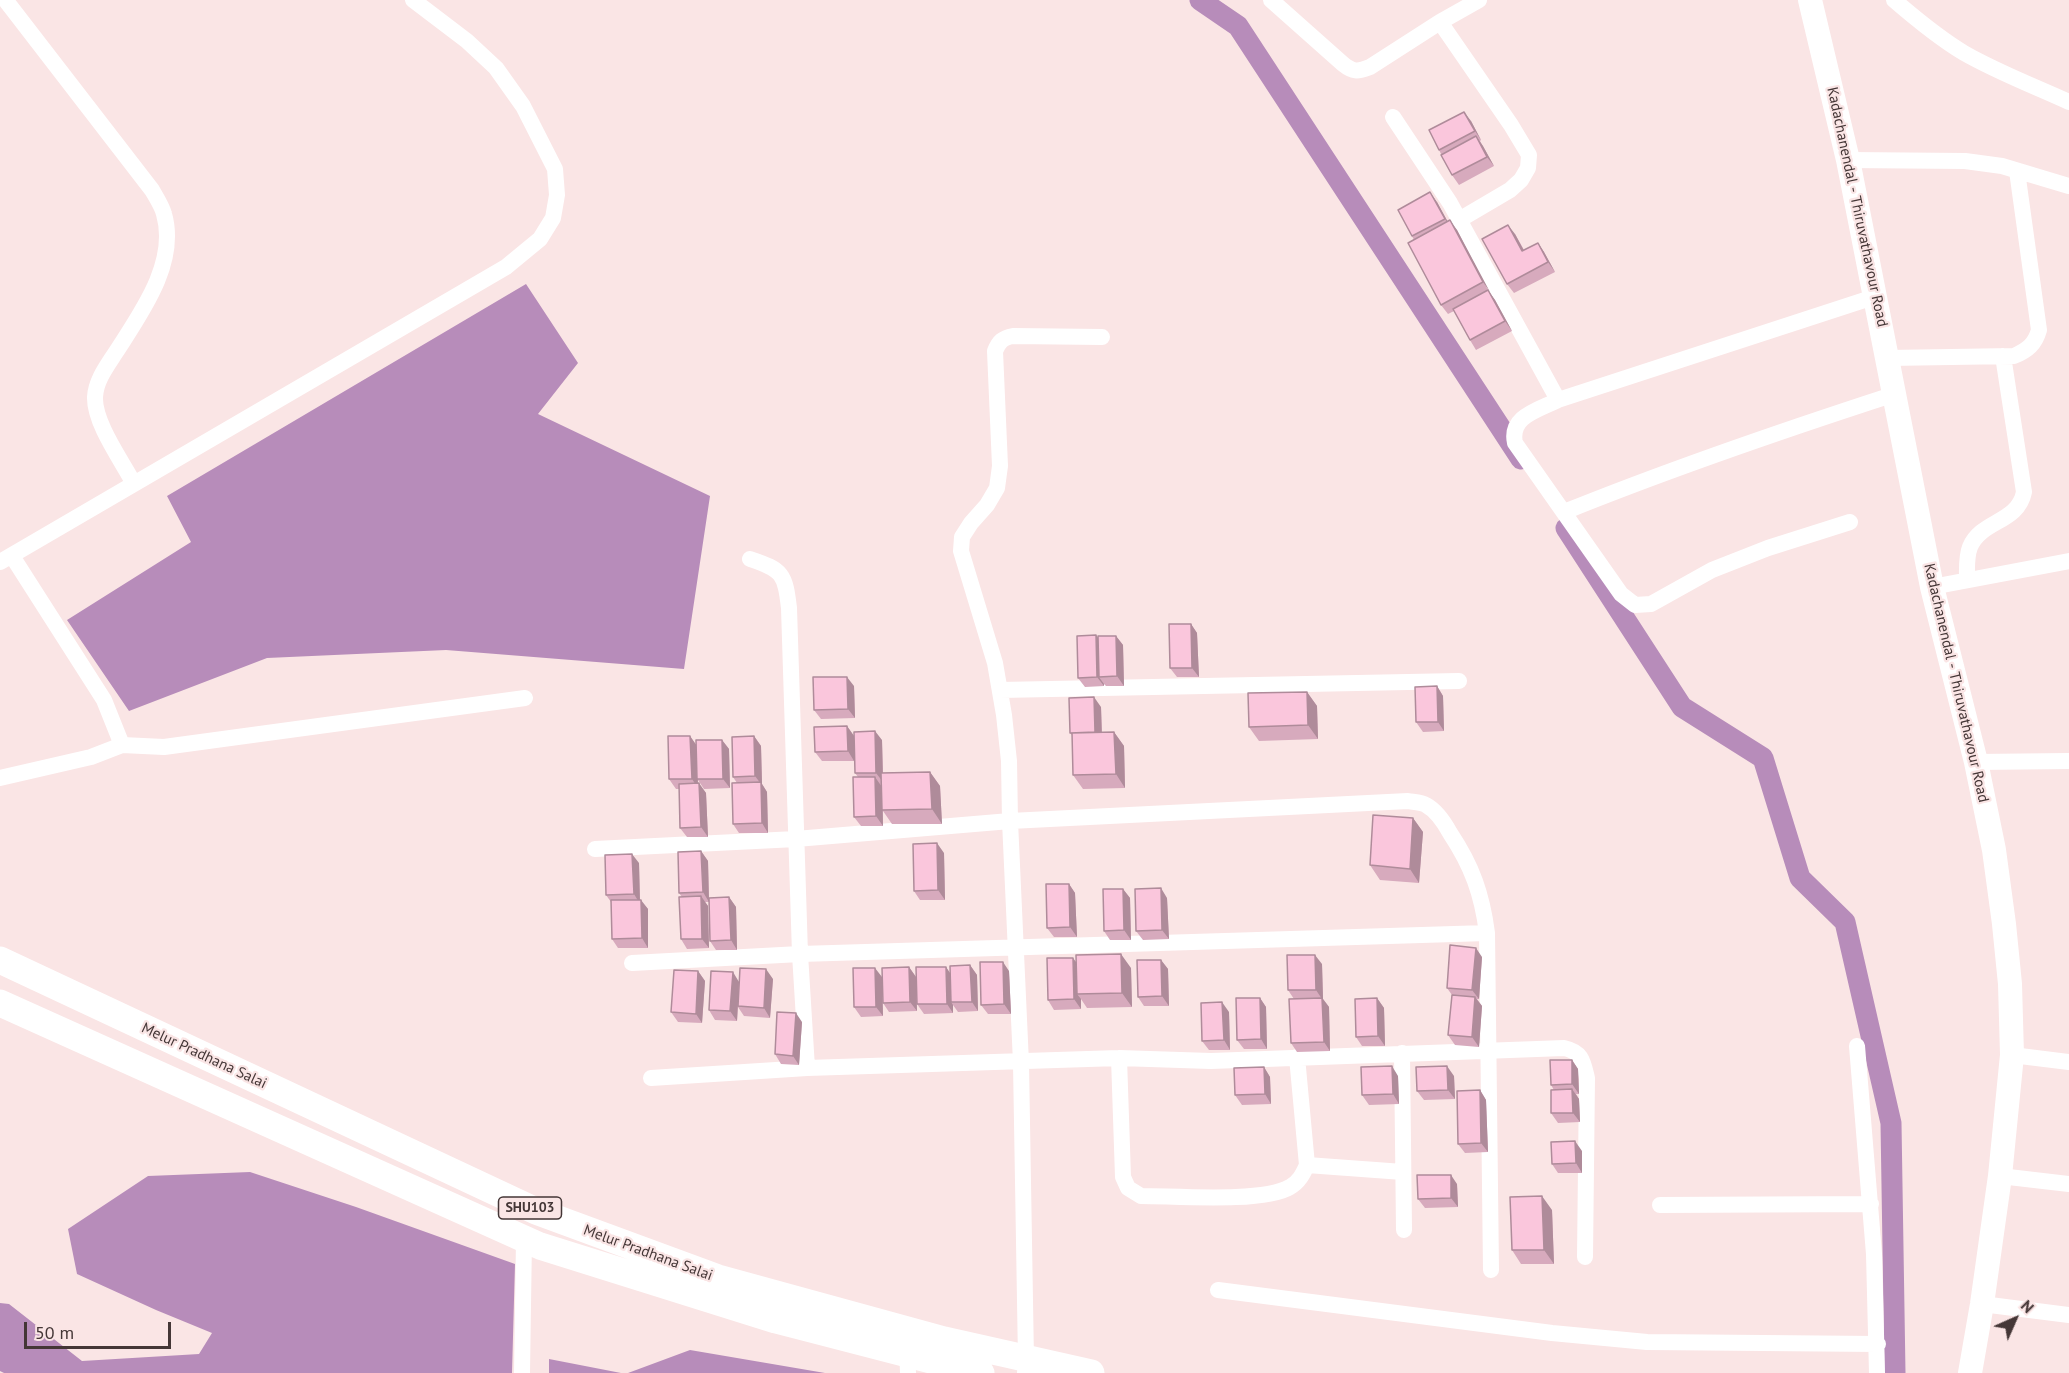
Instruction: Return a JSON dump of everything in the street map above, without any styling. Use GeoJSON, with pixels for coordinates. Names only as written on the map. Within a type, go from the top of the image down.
{"type":"FeatureCollection","features":[{"type":"Feature","properties":{"kind":"main road","name":"Kadachanendal - Thiruvathavour Road"},"geometry":{"type":"LineString","coordinates":[[1810,0],[1877,296],[1932,586],[1976,762],[1994,850],[2004,924],[2010,984],[2012,1055],[2000,1176],[1970,1373]]}},
{"type":"Feature","properties":{"kind":"main road","name":"Melur Pradhana Salai"},"geometry":{"type":"LineString","coordinates":[[0,960],[536,1211],[718,1278],[907,1352],[1091,1373]]}},
{"type":"Feature","properties":{"kind":"main road","name":"Melur Pradhana Salai"},"geometry":{"type":"LineString","coordinates":[[0,1003],[540,1246],[776,1320],[907,1352],[981,1373]]}},
{"type":"Feature","properties":{"kind":"street"},"geometry":{"type":"LineString","coordinates":[[123,745],[104,700],[6,559],[506,267],[540,239],[553,218],[557,195],[555,169],[524,106],[496,68],[467,41],[413,0]]}},
{"type":"Feature","properties":{"kind":"street"},"geometry":{"type":"LineString","coordinates":[[1271,0],[1342,64],[1358,71],[1370,67],[1479,0]]}},
{"type":"Feature","properties":{"kind":"street"},"geometry":{"type":"LineString","coordinates":[[1894,0],[1932,32],[1964,53],[1998,71],[2069,102]]}},
{"type":"Feature","properties":{"kind":"street"},"geometry":{"type":"LineString","coordinates":[[6,2],[152,190],[164,213],[167,236],[164,260],[147,304],[98,380],[95,398],[99,417],[134,484]]}},
{"type":"Feature","properties":{"kind":"street"},"geometry":{"type":"LineString","coordinates":[[1440,22],[1529,155],[1528,168],[1521,180],[1510,190],[1459,220]]}},
{"type":"Feature","properties":{"kind":"street"},"geometry":{"type":"LineString","coordinates":[[1393,117],[1459,220],[1558,400]]}},
{"type":"Feature","properties":{"kind":"street"},"geometry":{"type":"LineString","coordinates":[[1848,160],[1965,161],[2002,166],[2069,186]]}},
{"type":"Feature","properties":{"kind":"street"},"geometry":{"type":"LineString","coordinates":[[1888,358],[2014,356],[2026,351],[2036,341],[2039,330],[2017,171]]}},
{"type":"Feature","properties":{"kind":"street"},"geometry":{"type":"LineString","coordinates":[[1850,522],[1768,548],[1712,570],[1651,604],[1635,605],[1621,594],[1515,442],[1515,426],[1521,418],[1558,400],[1877,296]]}},
{"type":"Feature","properties":{"kind":"street"},"geometry":{"type":"LineString","coordinates":[[1025,1366],[1021,1063],[1009,761],[995,663],[961,551],[962,537],[987,505],[996,488],[1000,466],[995,351],[999,342],[1005,337],[1013,336],[1102,337]]}},
{"type":"Feature","properties":{"kind":"street"},"geometry":{"type":"LineString","coordinates":[[1967,580],[1968,553],[1971,544],[1981,532],[2012,513],[2022,503],[2024,492],[2003,356]]}},
{"type":"Feature","properties":{"kind":"street"},"geometry":{"type":"LineString","coordinates":[[1564,512],[1659,474],[1895,394]]}},
{"type":"Feature","properties":{"kind":"street"},"geometry":{"type":"LineString","coordinates":[[750,559],[772,566],[781,573],[786,584],[789,608],[800,954],[807,1068]]}},
{"type":"Feature","properties":{"kind":"street"},"geometry":{"type":"LineString","coordinates":[[1932,586],[2069,561]]}},
{"type":"Feature","properties":{"kind":"street"},"geometry":{"type":"LineString","coordinates":[[1000,690],[1459,681]]}},
{"type":"Feature","properties":{"kind":"street"},"geometry":{"type":"LineString","coordinates":[[0,778],[91,757],[123,745],[164,747],[525,698]]}},
{"type":"Feature","properties":{"kind":"street"},"geometry":{"type":"LineString","coordinates":[[1976,762],[2069,760]]}},
{"type":"Feature","properties":{"kind":"street"},"geometry":{"type":"LineString","coordinates":[[595,849],[796,839],[1010,821],[1408,801],[1425,804],[1440,816],[1474,874],[1483,906],[1487,933],[1491,1270]]}},
{"type":"Feature","properties":{"kind":"street"},"geometry":{"type":"LineString","coordinates":[[632,963],[800,954],[1487,933]]}},
{"type":"Feature","properties":{"kind":"street"},"geometry":{"type":"LineString","coordinates":[[1857,1046],[1871,1204],[1878,1344],[1877,1373]]}},
{"type":"Feature","properties":{"kind":"street"},"geometry":{"type":"LineString","coordinates":[[651,1078],[807,1068],[1021,1063],[1119,1058],[1211,1061],[1564,1048],[1574,1050],[1583,1060],[1587,1078],[1585,1257]]}},
{"type":"Feature","properties":{"kind":"street"},"geometry":{"type":"LineString","coordinates":[[1402,1053],[1404,1230]]}},
{"type":"Feature","properties":{"kind":"street"},"geometry":{"type":"LineString","coordinates":[[2012,1055],[2069,1062]]}},
{"type":"Feature","properties":{"kind":"street"},"geometry":{"type":"LineString","coordinates":[[1119,1058],[1123,1178],[1128,1188],[1141,1196],[1235,1197],[1272,1193],[1289,1188],[1297,1182],[1307,1165],[1297,1057]]}},
{"type":"Feature","properties":{"kind":"street"},"geometry":{"type":"LineString","coordinates":[[1307,1165],[1403,1172]]}},
{"type":"Feature","properties":{"kind":"street"},"geometry":{"type":"LineString","coordinates":[[2000,1176],[2069,1184]]}},
{"type":"Feature","properties":{"kind":"street"},"geometry":{"type":"LineString","coordinates":[[1660,1205],[1871,1204]]}},
{"type":"Feature","properties":{"kind":"street"},"geometry":{"type":"LineString","coordinates":[[522,1373],[524,1239]]}},
{"type":"Feature","properties":{"kind":"street"},"geometry":{"type":"LineString","coordinates":[[1218,1290],[1552,1334],[1647,1342],[1878,1344]]}},
{"type":"Feature","properties":{"kind":"street"},"geometry":{"type":"LineString","coordinates":[[1982,1304],[2069,1315]]}},
{"type":"Feature","properties":{"kind":"shaded area"},"geometry":{"type":"Polygon","coordinates":[[[526,284],[578,363],[538,414],[710,496],[684,669],[446,650],[267,658],[129,711],[67,620],[191,542],[167,496],[526,284]]]}},
{"type":"Feature","properties":{"kind":"shaded area"},"geometry":{"type":"Polygon","coordinates":[[[250,1172],[515,1264],[512,1373],[4,1373],[0,1371],[0,1303],[9,1304],[82,1361],[199,1354],[212,1333],[77,1274],[68,1229],[148,1176],[250,1172]]]}},
{"type":"Feature","properties":{"kind":"shaded area"},"geometry":{"type":"Polygon","coordinates":[[[690,1350],[825,1373],[628,1373],[690,1350]]]}},
{"type":"Feature","properties":{"kind":"shaded area"},"geometry":{"type":"Polygon","coordinates":[[[549,1359],[621,1373],[549,1373],[549,1359]]]}},
{"type":"Feature","properties":{"kind":"building"},"geometry":{"type":"Polygon","coordinates":[[[1464,112],[1475,131],[1439,150],[1429,130],[1464,112]]]}},
{"type":"Feature","properties":{"kind":"building"},"geometry":{"type":"Polygon","coordinates":[[[1476,136],[1487,157],[1452,175],[1441,155],[1476,136]]]}},
{"type":"Feature","properties":{"kind":"building"},"geometry":{"type":"Polygon","coordinates":[[[1430,192],[1445,219],[1412,236],[1398,210],[1430,192]]]}},
{"type":"Feature","properties":{"kind":"building"},"geometry":{"type":"Polygon","coordinates":[[[1450,220],[1483,282],[1441,305],[1408,243],[1450,220]]]}},
{"type":"Feature","properties":{"kind":"building"},"geometry":{"type":"Polygon","coordinates":[[[1508,225],[1522,251],[1538,243],[1548,262],[1507,284],[1482,239],[1508,225]]]}},
{"type":"Feature","properties":{"kind":"building"},"geometry":{"type":"Polygon","coordinates":[[[1488,290],[1505,321],[1470,340],[1453,309],[1488,290]]]}},
{"type":"Feature","properties":{"kind":"building"},"geometry":{"type":"Polygon","coordinates":[[[1169,624],[1191,624],[1192,668],[1170,668],[1169,624]]]}},
{"type":"Feature","properties":{"kind":"building"},"geometry":{"type":"Polygon","coordinates":[[[1096,635],[1097,677],[1078,678],[1077,636],[1096,635]]]}},
{"type":"Feature","properties":{"kind":"building"},"geometry":{"type":"Polygon","coordinates":[[[1098,636],[1116,636],[1117,676],[1099,677],[1098,636]]]}},
{"type":"Feature","properties":{"kind":"building"},"geometry":{"type":"Polygon","coordinates":[[[813,677],[847,677],[848,709],[814,710],[813,677]]]}},
{"type":"Feature","properties":{"kind":"building"},"geometry":{"type":"Polygon","coordinates":[[[1437,686],[1438,722],[1416,722],[1415,687],[1437,686]]]}},
{"type":"Feature","properties":{"kind":"building"},"geometry":{"type":"Polygon","coordinates":[[[1307,692],[1308,725],[1249,727],[1248,693],[1307,692]]]}},
{"type":"Feature","properties":{"kind":"building"},"geometry":{"type":"Polygon","coordinates":[[[1094,697],[1095,732],[1070,733],[1069,698],[1094,697]]]}},
{"type":"Feature","properties":{"kind":"building"},"geometry":{"type":"Polygon","coordinates":[[[847,726],[848,751],[815,752],[814,727],[847,726]]]}},
{"type":"Feature","properties":{"kind":"building"},"geometry":{"type":"Polygon","coordinates":[[[875,731],[876,773],[855,773],[854,732],[875,731]]]}},
{"type":"Feature","properties":{"kind":"building"},"geometry":{"type":"Polygon","coordinates":[[[1114,732],[1116,774],[1073,775],[1072,733],[1114,732]]]}},
{"type":"Feature","properties":{"kind":"building"},"geometry":{"type":"Polygon","coordinates":[[[668,736],[690,736],[692,779],[669,779],[668,736]]]}},
{"type":"Feature","properties":{"kind":"building"},"geometry":{"type":"Polygon","coordinates":[[[754,736],[755,776],[733,777],[732,737],[754,736]]]}},
{"type":"Feature","properties":{"kind":"building"},"geometry":{"type":"Polygon","coordinates":[[[696,740],[722,740],[723,779],[697,779],[696,740]]]}},
{"type":"Feature","properties":{"kind":"building"},"geometry":{"type":"Polygon","coordinates":[[[930,772],[932,809],[882,810],[881,773],[930,772]]]}},
{"type":"Feature","properties":{"kind":"building"},"geometry":{"type":"Polygon","coordinates":[[[853,777],[875,777],[876,816],[854,817],[853,777]]]}},
{"type":"Feature","properties":{"kind":"building"},"geometry":{"type":"Polygon","coordinates":[[[761,782],[762,823],[733,824],[732,783],[761,782]]]}},
{"type":"Feature","properties":{"kind":"building"},"geometry":{"type":"Polygon","coordinates":[[[699,783],[701,827],[680,828],[679,784],[699,783]]]}},
{"type":"Feature","properties":{"kind":"building"},"geometry":{"type":"Polygon","coordinates":[[[1373,815],[1413,818],[1410,869],[1370,865],[1373,815]]]}},
{"type":"Feature","properties":{"kind":"building"},"geometry":{"type":"Polygon","coordinates":[[[937,843],[938,890],[914,891],[913,844],[937,843]]]}},
{"type":"Feature","properties":{"kind":"building"},"geometry":{"type":"Polygon","coordinates":[[[701,851],[703,892],[679,893],[678,852],[701,851]]]}},
{"type":"Feature","properties":{"kind":"building"},"geometry":{"type":"Polygon","coordinates":[[[632,854],[634,894],[606,895],[605,855],[632,854]]]}},
{"type":"Feature","properties":{"kind":"building"},"geometry":{"type":"Polygon","coordinates":[[[1046,884],[1069,884],[1070,927],[1047,928],[1046,884]]]}},
{"type":"Feature","properties":{"kind":"building"},"geometry":{"type":"Polygon","coordinates":[[[1161,888],[1162,930],[1136,931],[1135,889],[1161,888]]]}},
{"type":"Feature","properties":{"kind":"building"},"geometry":{"type":"Polygon","coordinates":[[[1103,889],[1123,889],[1124,930],[1104,931],[1103,889]]]}},
{"type":"Feature","properties":{"kind":"building"},"geometry":{"type":"Polygon","coordinates":[[[701,896],[702,939],[681,939],[679,897],[701,896]]]}},
{"type":"Feature","properties":{"kind":"building"},"geometry":{"type":"Polygon","coordinates":[[[729,897],[731,940],[710,941],[709,898],[729,897]]]}},
{"type":"Feature","properties":{"kind":"building"},"geometry":{"type":"Polygon","coordinates":[[[611,900],[641,900],[642,938],[612,939],[611,900]]]}},
{"type":"Feature","properties":{"kind":"building"},"geometry":{"type":"Polygon","coordinates":[[[1450,945],[1476,948],[1472,990],[1447,988],[1450,945]]]}},
{"type":"Feature","properties":{"kind":"building"},"geometry":{"type":"Polygon","coordinates":[[[1121,954],[1122,993],[1077,994],[1076,955],[1121,954]]]}},
{"type":"Feature","properties":{"kind":"building"},"geometry":{"type":"Polygon","coordinates":[[[1287,955],[1315,955],[1316,990],[1288,990],[1287,955]]]}},
{"type":"Feature","properties":{"kind":"building"},"geometry":{"type":"Polygon","coordinates":[[[1047,958],[1073,958],[1074,999],[1048,1000],[1047,958]]]}},
{"type":"Feature","properties":{"kind":"building"},"geometry":{"type":"Polygon","coordinates":[[[1137,960],[1161,960],[1162,996],[1138,997],[1137,960]]]}},
{"type":"Feature","properties":{"kind":"building"},"geometry":{"type":"Polygon","coordinates":[[[980,962],[1003,962],[1004,1004],[981,1005],[980,962]]]}},
{"type":"Feature","properties":{"kind":"building"},"geometry":{"type":"Polygon","coordinates":[[[970,965],[972,1002],[951,1002],[950,966],[970,965]]]}},
{"type":"Feature","properties":{"kind":"building"},"geometry":{"type":"Polygon","coordinates":[[[909,967],[910,1002],[883,1003],[882,968],[909,967]]]}},
{"type":"Feature","properties":{"kind":"building"},"geometry":{"type":"Polygon","coordinates":[[[916,967],[946,967],[947,1004],[917,1004],[916,967]]]}},
{"type":"Feature","properties":{"kind":"building"},"geometry":{"type":"Polygon","coordinates":[[[740,968],[766,969],[764,1008],[738,1006],[740,968]]]}},
{"type":"Feature","properties":{"kind":"building"},"geometry":{"type":"Polygon","coordinates":[[[853,968],[875,968],[876,1007],[854,1007],[853,968]]]}},
{"type":"Feature","properties":{"kind":"building"},"geometry":{"type":"Polygon","coordinates":[[[674,970],[698,971],[696,1014],[671,1012],[674,970]]]}},
{"type":"Feature","properties":{"kind":"building"},"geometry":{"type":"Polygon","coordinates":[[[711,971],[733,972],[730,1011],[709,1010],[711,971]]]}},
{"type":"Feature","properties":{"kind":"building"},"geometry":{"type":"Polygon","coordinates":[[[1452,995],[1475,997],[1472,1037],[1448,1035],[1452,995]]]}},
{"type":"Feature","properties":{"kind":"building"},"geometry":{"type":"Polygon","coordinates":[[[1236,998],[1260,998],[1261,1039],[1237,1040],[1236,998]]]}},
{"type":"Feature","properties":{"kind":"building"},"geometry":{"type":"Polygon","coordinates":[[[1322,998],[1324,1042],[1291,1043],[1289,999],[1322,998]]]}},
{"type":"Feature","properties":{"kind":"building"},"geometry":{"type":"Polygon","coordinates":[[[1377,998],[1378,1036],[1356,1037],[1355,999],[1377,998]]]}},
{"type":"Feature","properties":{"kind":"building"},"geometry":{"type":"Polygon","coordinates":[[[1222,1002],[1224,1040],[1202,1041],[1201,1003],[1222,1002]]]}},
{"type":"Feature","properties":{"kind":"building"},"geometry":{"type":"Polygon","coordinates":[[[777,1012],[796,1013],[793,1056],[775,1054],[777,1012]]]}},
{"type":"Feature","properties":{"kind":"building"},"geometry":{"type":"Polygon","coordinates":[[[1550,1060],[1572,1060],[1572,1084],[1551,1085],[1550,1060]]]}},
{"type":"Feature","properties":{"kind":"building"},"geometry":{"type":"Polygon","coordinates":[[[1392,1066],[1393,1094],[1362,1095],[1361,1067],[1392,1066]]]}},
{"type":"Feature","properties":{"kind":"building"},"geometry":{"type":"Polygon","coordinates":[[[1447,1066],[1448,1090],[1417,1091],[1416,1067],[1447,1066]]]}},
{"type":"Feature","properties":{"kind":"building"},"geometry":{"type":"Polygon","coordinates":[[[1264,1067],[1265,1094],[1235,1095],[1234,1068],[1264,1067]]]}},
{"type":"Feature","properties":{"kind":"building"},"geometry":{"type":"Polygon","coordinates":[[[1572,1089],[1573,1113],[1551,1113],[1551,1090],[1572,1089]]]}},
{"type":"Feature","properties":{"kind":"building"},"geometry":{"type":"Polygon","coordinates":[[[1480,1090],[1481,1143],[1458,1144],[1457,1091],[1480,1090]]]}},
{"type":"Feature","properties":{"kind":"building"},"geometry":{"type":"Polygon","coordinates":[[[1575,1141],[1576,1163],[1552,1164],[1551,1142],[1575,1141]]]}},
{"type":"Feature","properties":{"kind":"building"},"geometry":{"type":"Polygon","coordinates":[[[1417,1175],[1451,1175],[1451,1198],[1418,1199],[1417,1175]]]}},
{"type":"Feature","properties":{"kind":"building"},"geometry":{"type":"Polygon","coordinates":[[[1542,1196],[1544,1250],[1512,1250],[1510,1197],[1542,1196]]]}},
{"type":"Feature","properties":{"kind":"waterway"},"geometry":{"type":"LineString","coordinates":[[1200,0],[1238,26],[1521,459]]}},
{"type":"Feature","properties":{"kind":"waterway"},"geometry":{"type":"LineString","coordinates":[[1566,528],[1682,707],[1763,758],[1800,878],[1845,922],[1891,1123],[1895,1373]]}}]}
